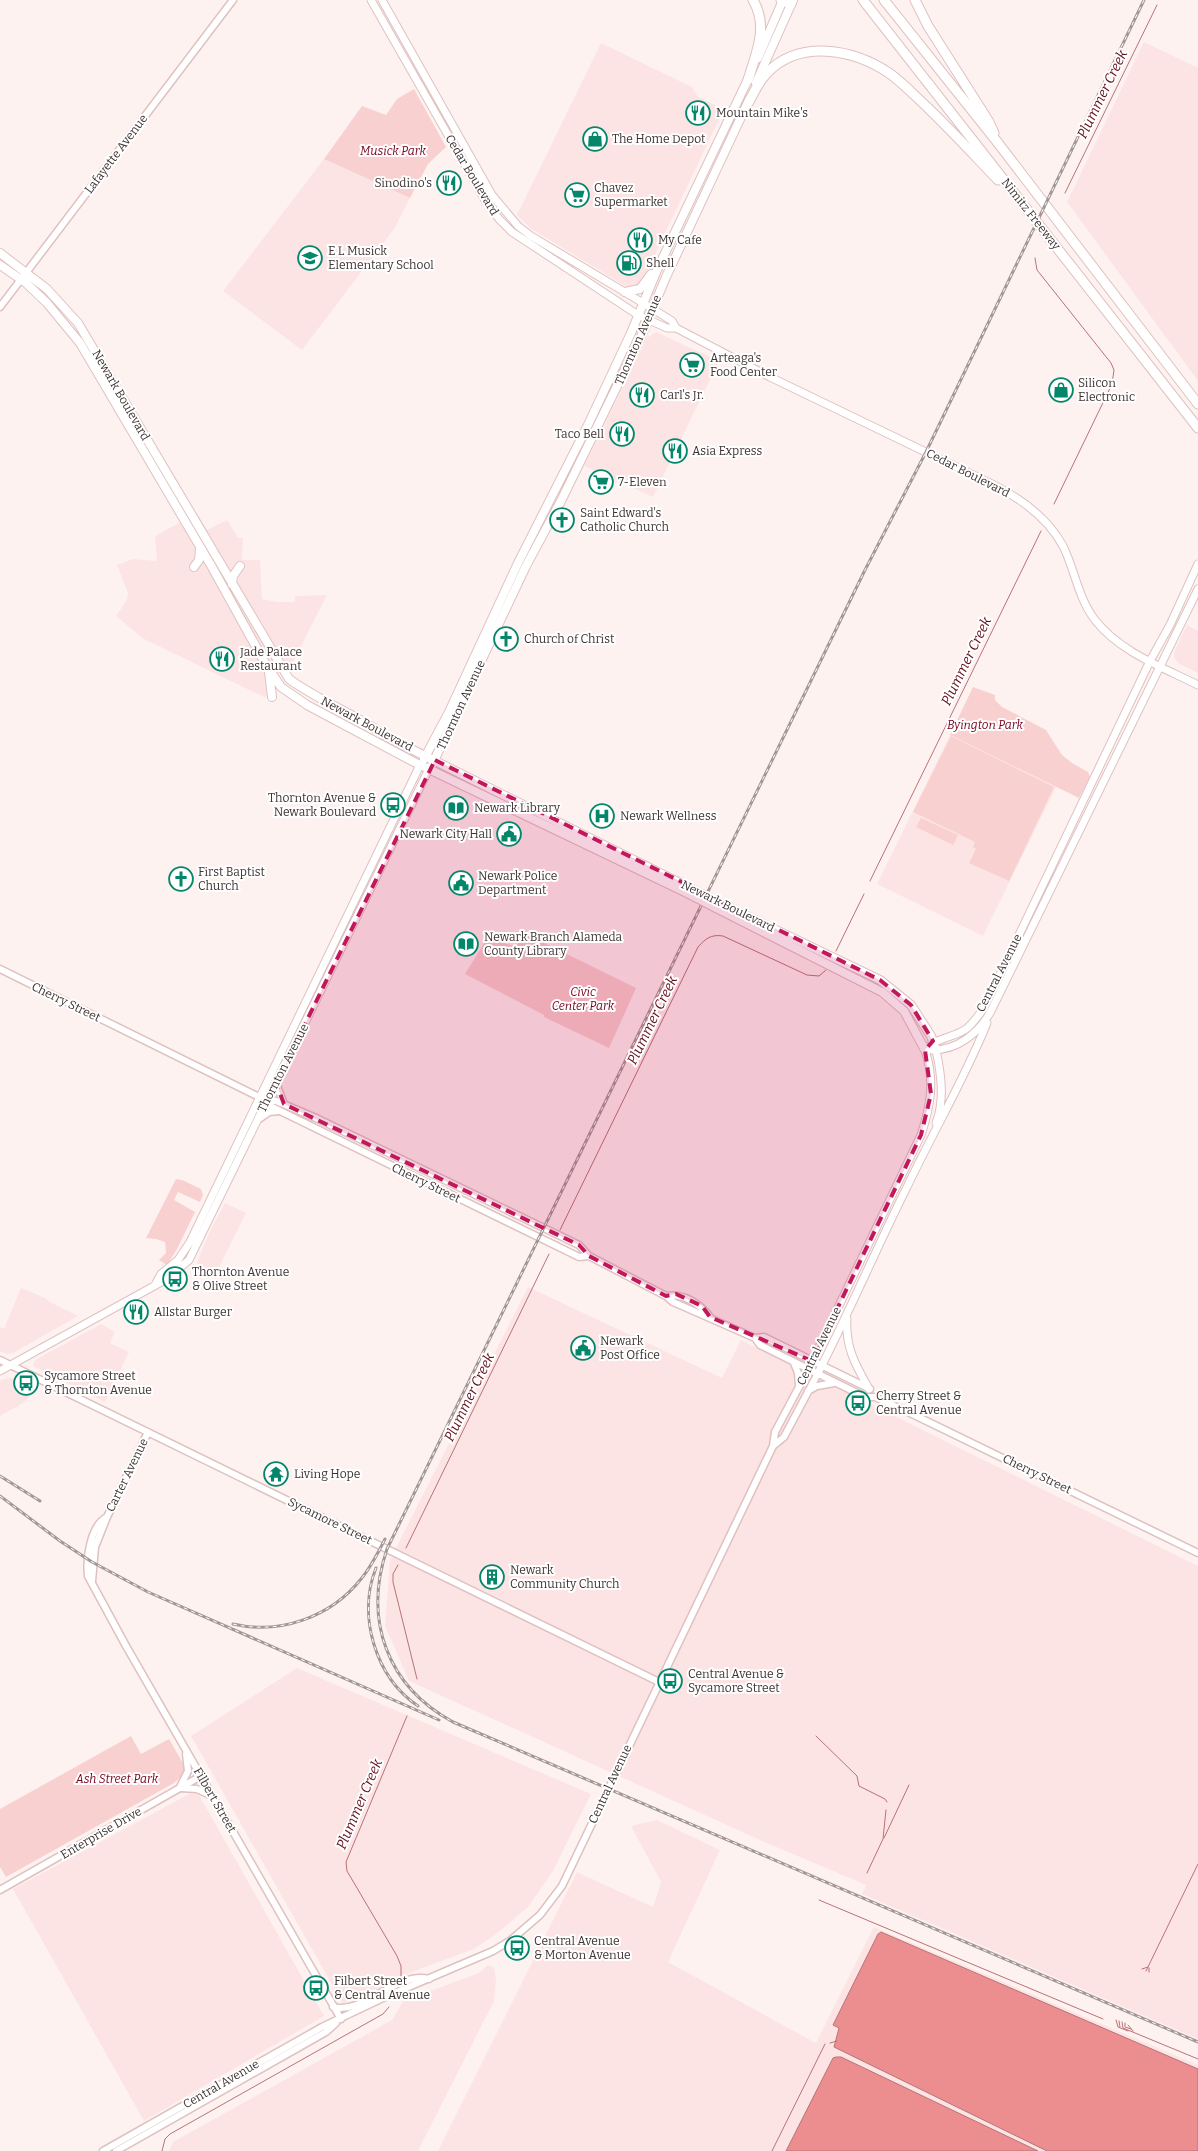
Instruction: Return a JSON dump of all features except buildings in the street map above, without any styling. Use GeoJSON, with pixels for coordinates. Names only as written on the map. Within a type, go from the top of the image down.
{"type":"FeatureCollection","features":[{"type":"Feature","properties":{"kind":"highway"},"geometry":{"type":"LineString","coordinates":[[748,80],[762,31],[759,14],[753,0]]}},
{"type":"Feature","properties":{"kind":"highway","name":"Nimitz Freeway"},"geometry":{"type":"LineString","coordinates":[[862,0],[1198,428]]}},
{"type":"Feature","properties":{"kind":"highway","name":"Nimitz Freeway"},"geometry":{"type":"LineString","coordinates":[[884,0],[998,143],[1198,404]]}},
{"type":"Feature","properties":{"kind":"highway"},"geometry":{"type":"LineString","coordinates":[[915,0],[928,26],[990,122],[998,143]]}},
{"type":"Feature","properties":{"kind":"highway"},"geometry":{"type":"LineString","coordinates":[[749,102],[767,73],[793,55],[803,52],[827,51],[861,59],[890,74],[915,95],[955,134],[1042,228]]}},
{"type":"Feature","properties":{"kind":"main road","name":"Cedar Boulevard"},"geometry":{"type":"LineString","coordinates":[[371,0],[485,200],[499,219],[512,232],[638,315],[667,328],[676,328],[770,377],[998,487],[1022,501],[1046,523],[1063,546],[1079,590],[1095,620],[1124,648],[1198,685]]}},
{"type":"Feature","properties":{"kind":"main road","name":"Cedar Boulevard"},"geometry":{"type":"LineString","coordinates":[[382,0],[492,195],[506,213],[531,236],[644,303],[672,321],[676,328]]}},
{"type":"Feature","properties":{"kind":"main road","name":"Thornton Avenue"},"geometry":{"type":"LineString","coordinates":[[156,1283],[161,1274],[178,1260],[190,1242],[420,765],[463,682],[518,563],[587,427],[644,303],[657,270],[786,1]]}},
{"type":"Feature","properties":{"kind":"main road","name":"Thornton Avenue"},"geometry":{"type":"LineString","coordinates":[[0,1371],[172,1275],[189,1260],[435,760],[526,566],[568,487],[648,319],[749,102],[786,1]]}},
{"type":"Feature","properties":{"kind":"main road","name":"Newark Boulevard"},"geometry":{"type":"LineString","coordinates":[[0,253],[27,272],[78,323],[289,679],[304,690],[375,728],[389,738],[690,891],[882,992],[904,1012],[925,1050]]}},
{"type":"Feature","properties":{"kind":"main road","name":"Newark Boulevard"},"geometry":{"type":"LineString","coordinates":[[0,265],[21,280],[47,303],[80,343],[281,687],[307,705],[420,765],[690,891]]}},
{"type":"Feature","properties":{"kind":"main road"},"geometry":{"type":"LineString","coordinates":[[625,292],[640,289],[652,273],[657,270]]}},
{"type":"Feature","properties":{"kind":"main road"},"geometry":{"type":"LineString","coordinates":[[194,567],[200,556],[200,546]]}},
{"type":"Feature","properties":{"kind":"main road","name":"Central Avenue"},"geometry":{"type":"LineString","coordinates":[[925,1050],[934,1041],[954,1036],[968,1028],[984,1008],[1198,564]]}},
{"type":"Feature","properties":{"kind":"main road"},"geometry":{"type":"LineString","coordinates":[[232,584],[233,576],[240,566]]}},
{"type":"Feature","properties":{"kind":"main road","name":"Central Avenue"},"geometry":{"type":"LineString","coordinates":[[925,1050],[936,1050],[963,1041],[984,1024],[1198,589]]}},
{"type":"Feature","properties":{"kind":"main road"},"geometry":{"type":"LineString","coordinates":[[268,667],[272,697]]}},
{"type":"Feature","properties":{"kind":"main road","name":"Newark Boulevard"},"geometry":{"type":"LineString","coordinates":[[717,905],[880,980],[911,1005],[934,1041],[941,1076],[941,1097],[938,1117],[929,1142]]}},
{"type":"Feature","properties":{"kind":"main road"},"geometry":{"type":"LineString","coordinates":[[929,1142],[971,1058],[991,1011]]}},
{"type":"Feature","properties":{"kind":"main road","name":"Central Avenue"},"geometry":{"type":"LineString","coordinates":[[808,1370],[922,1135],[929,1111],[932,1079],[925,1050]]}},
{"type":"Feature","properties":{"kind":"main road","name":"Central Avenue"},"geometry":{"type":"LineString","coordinates":[[817,1375],[848,1314],[929,1142]]}},
{"type":"Feature","properties":{"kind":"main road"},"geometry":{"type":"LineString","coordinates":[[904,1172],[912,1175]]}},
{"type":"Feature","properties":{"kind":"main road"},"geometry":{"type":"LineString","coordinates":[[848,1314],[848,1345],[852,1358],[870,1389]]}},
{"type":"Feature","properties":{"kind":"street","name":"Lafayette Avenue"},"geometry":{"type":"LineString","coordinates":[[0,307],[233,0]]}},
{"type":"Feature","properties":{"kind":"street","name":"Cherry Street"},"geometry":{"type":"LineString","coordinates":[[0,969],[259,1096],[272,1107],[396,1168],[579,1257],[589,1256]]}},
{"type":"Feature","properties":{"kind":"street"},"geometry":{"type":"LineString","coordinates":[[276,1083],[284,1104]]}},
{"type":"Feature","properties":{"kind":"street","name":"Cherry Street"},"geometry":{"type":"LineString","coordinates":[[267,1101],[276,1101],[284,1104],[333,1126],[579,1246],[589,1256],[666,1296],[676,1294],[702,1306],[710,1317],[756,1338],[764,1337],[870,1389]]}},
{"type":"Feature","properties":{"kind":"street"},"geometry":{"type":"LineString","coordinates":[[258,1119],[268,1112],[281,1111]]}},
{"type":"Feature","properties":{"kind":"street"},"geometry":{"type":"LineString","coordinates":[[330,1134],[333,1126]]}},
{"type":"Feature","properties":{"kind":"street","name":"Cherry Street"},"geometry":{"type":"LineString","coordinates":[[756,1338],[760,1346],[817,1375],[865,1397],[875,1397],[1198,1553]]}},
{"type":"Feature","properties":{"kind":"street","name":"Sycamore Street"},"geometry":{"type":"LineString","coordinates":[[0,1360],[661,1683]]}},
{"type":"Feature","properties":{"kind":"street"},"geometry":{"type":"LineString","coordinates":[[793,1362],[798,1373],[799,1386]]}},
{"type":"Feature","properties":{"kind":"street","name":"Central Avenue"},"geometry":{"type":"LineString","coordinates":[[103,2151],[322,2027],[385,1997],[493,1951],[509,1941],[540,1915],[552,1902],[562,1886],[638,1726],[661,1683],[773,1446],[775,1432],[808,1370]]}},
{"type":"Feature","properties":{"kind":"street","name":"Central Avenue"},"geometry":{"type":"LineString","coordinates":[[773,1446],[784,1437],[817,1375]]}},
{"type":"Feature","properties":{"kind":"street"},"geometry":{"type":"LineString","coordinates":[[807,1392],[817,1386],[835,1383]]}},
{"type":"Feature","properties":{"kind":"street"},"geometry":{"type":"LineString","coordinates":[[870,1389],[875,1397]]}},
{"type":"Feature","properties":{"kind":"street","name":"Carter Avenue"},"geometry":{"type":"LineString","coordinates":[[89,1560],[107,1517],[148,1432]]}},
{"type":"Feature","properties":{"kind":"street","name":"Filbert Street"},"geometry":{"type":"LineString","coordinates":[[89,1560],[92,1581],[97,1595],[341,2019]]}},
{"type":"Feature","properties":{"kind":"street"},"geometry":{"type":"LineString","coordinates":[[186,1750],[188,1772],[179,1788],[196,1789],[212,1796]]}},
{"type":"Feature","properties":{"kind":"street","name":"Enterprise Drive"},"geometry":{"type":"LineString","coordinates":[[0,1890],[201,1776]]}},
{"type":"Feature","properties":{"kind":"street"},"geometry":{"type":"LineString","coordinates":[[333,2007],[346,2009],[410,1980],[421,1977],[430,1979]]}},
{"type":"Feature","properties":{"kind":"street","name":"Central Avenue"},"geometry":{"type":"LineString","coordinates":[[116,2151],[326,2032],[341,2019]]}},
{"type":"Feature","properties":{"kind":"highlighted area"},"geometry":{"type":"Polygon","coordinates":[[[435,760],[880,980],[911,1005],[933,1041],[925,1050],[931,1094],[921,1135],[812,1361],[710,1317],[702,1306],[676,1294],[666,1296],[589,1256],[579,1245],[284,1104],[276,1083],[435,760]]]}},
{"type":"Feature","properties":{"kind":"shaded area"},"geometry":{"type":"Polygon","coordinates":[[[1144,42],[1198,68],[1198,381],[1067,202],[1144,42]]]}},
{"type":"Feature","properties":{"kind":"shaded area"},"geometry":{"type":"Polygon","coordinates":[[[601,43],[692,87],[698,97],[724,109],[642,282],[635,287],[627,287],[530,228],[517,215],[601,43]]]}},
{"type":"Feature","properties":{"kind":"shaded area","name":"E L Musick Elementary School"},"geometry":{"type":"Polygon","coordinates":[[[324,159],[410,198],[394,229],[302,350],[223,291],[324,159]]]}},
{"type":"Feature","properties":{"kind":"shaded area"},"geometry":{"type":"Polygon","coordinates":[[[656,332],[719,361],[653,497],[584,466],[647,338],[656,332]]]}},
{"type":"Feature","properties":{"kind":"shaded area"},"geometry":{"type":"Polygon","coordinates":[[[197,513],[207,530],[227,520],[238,538],[243,538],[242,560],[260,560],[262,599],[277,602],[295,602],[295,596],[327,595],[289,670],[268,676],[266,698],[142,638],[116,616],[127,600],[128,593],[117,565],[133,559],[157,561],[155,536],[197,513]]]}},
{"type":"Feature","properties":{"kind":"shaded area"},"geometry":{"type":"Polygon","coordinates":[[[1187,625],[1198,631],[1198,673],[1179,664],[1174,657],[1175,650],[1187,625]]]}},
{"type":"Feature","properties":{"kind":"shaded area"},"geometry":{"type":"Polygon","coordinates":[[[950,735],[1056,787],[983,936],[877,884],[950,735]]]}},
{"type":"Feature","properties":{"kind":"shaded area"},"geometry":{"type":"Polygon","coordinates":[[[225,1203],[246,1213],[216,1273],[198,1265],[197,1262],[210,1231],[225,1203]]]}},
{"type":"Feature","properties":{"kind":"shaded area"},"geometry":{"type":"Polygon","coordinates":[[[528,1287],[722,1378],[741,1340],[1198,1566],[1198,2039],[862,1894],[866,1885],[762,1841],[409,1681],[385,1626],[390,1560],[528,1287]]]}},
{"type":"Feature","properties":{"kind":"shaded area"},"geometry":{"type":"Polygon","coordinates":[[[21,1288],[45,1298],[78,1316],[13,1353],[6,1354],[0,1351],[0,1327],[4,1329],[21,1288]]]}},
{"type":"Feature","properties":{"kind":"shaded area"},"geometry":{"type":"Polygon","coordinates":[[[101,1324],[115,1332],[110,1343],[129,1352],[105,1402],[33,1366],[35,1360],[101,1324]]]}},
{"type":"Feature","properties":{"kind":"shaded area"},"geometry":{"type":"Polygon","coordinates":[[[13,1378],[35,1392],[23,1403],[0,1416],[0,1381],[13,1378]]]}},
{"type":"Feature","properties":{"kind":"shaded area"},"geometry":{"type":"Polygon","coordinates":[[[297,1668],[591,1794],[553,1871],[528,1907],[495,1935],[474,1949],[412,1972],[343,2004],[191,1736],[297,1668]]]}},
{"type":"Feature","properties":{"kind":"shaded area"},"geometry":{"type":"Polygon","coordinates":[[[191,1793],[199,1795],[324,2016],[144,2121],[13,1889],[191,1793]]]}},
{"type":"Feature","properties":{"kind":"shaded area"},"geometry":{"type":"Polygon","coordinates":[[[657,1820],[720,1850],[668,1962],[816,2043],[874,1927],[1198,2065],[1198,2151],[438,2151],[577,1872],[653,1907],[661,1882],[631,1826],[657,1820]]]}},
{"type":"Feature","properties":{"kind":"shaded area"},"geometry":{"type":"Polygon","coordinates":[[[881,1932],[1198,2069],[1198,2151],[1047,2151],[834,2047],[839,2028],[833,2025],[878,1934],[881,1932]]]}},
{"type":"Feature","properties":{"kind":"shaded area"},"geometry":{"type":"Polygon","coordinates":[[[488,1965],[494,1968],[496,1979],[494,2001],[418,2151],[169,2151],[173,2142],[392,2020],[403,2001],[479,1973],[488,1965]]]}},
{"type":"Feature","properties":{"kind":"shaded area"},"geometry":{"type":"Polygon","coordinates":[[[841,2057],[1038,2151],[786,2151],[833,2058],[841,2057]]]}},
{"type":"Feature","properties":{"kind":"green space","name":"Musick Park"},"geometry":{"type":"Polygon","coordinates":[[[414,89],[446,147],[428,164],[410,198],[324,159],[362,106],[386,115],[397,99],[414,89]]]}},
{"type":"Feature","properties":{"kind":"green space","name":"Byington Park"},"geometry":{"type":"Polygon","coordinates":[[[973,687],[995,695],[995,700],[1002,707],[1046,730],[1062,755],[1088,772],[1090,777],[1079,798],[950,735],[973,687]]]}},
{"type":"Feature","properties":{"kind":"green space"},"geometry":{"type":"Polygon","coordinates":[[[951,736],[1054,787],[1009,881],[969,863],[976,849],[973,847],[975,842],[913,812],[951,736]]]}},
{"type":"Feature","properties":{"kind":"green space"},"geometry":{"type":"Polygon","coordinates":[[[921,818],[958,835],[953,845],[916,827],[921,818]]]}},
{"type":"Feature","properties":{"kind":"green space","name":"Civic Center Park"},"geometry":{"type":"Polygon","coordinates":[[[524,933],[636,988],[609,1048],[544,1017],[544,1015],[465,974],[486,940],[514,946],[524,940],[524,933]]]}},
{"type":"Feature","properties":{"kind":"green space"},"geometry":{"type":"Polygon","coordinates":[[[176,1179],[201,1189],[203,1195],[200,1202],[178,1192],[174,1200],[195,1212],[167,1265],[159,1260],[166,1253],[165,1242],[146,1238],[176,1179]]]}},
{"type":"Feature","properties":{"kind":"green space","name":"Ash Street Park"},"geometry":{"type":"Polygon","coordinates":[[[131,1736],[141,1754],[169,1739],[184,1765],[185,1773],[174,1783],[6,1877],[0,1867],[0,1809],[131,1736]]]}},
{"type":"Feature","properties":{"kind":"waterway","name":"Plummer Creek"},"geometry":{"type":"LineString","coordinates":[[1065,193],[1157,5]]}},
{"type":"Feature","properties":{"kind":"waterway","name":"Plummer Creek"},"geometry":{"type":"LineString","coordinates":[[1035,258],[1037,270],[1111,363],[1114,370],[1112,384],[1054,504]]}},
{"type":"Feature","properties":{"kind":"waterway","name":"Plummer Creek"},"geometry":{"type":"LineString","coordinates":[[870,881],[1041,531]]}},
{"type":"Feature","properties":{"kind":"waterway","name":"Plummer Creek"},"geometry":{"type":"LineString","coordinates":[[836,951],[864,894]]}},
{"type":"Feature","properties":{"kind":"waterway","name":"Plummer Creek"},"geometry":{"type":"LineString","coordinates":[[560,1230],[698,947],[703,942],[712,936],[723,936],[807,975],[819,976],[826,970]]}},
{"type":"Feature","properties":{"kind":"waterway","name":"Plummer Creek"},"geometry":{"type":"LineString","coordinates":[[406,1548],[549,1254]]}},
{"type":"Feature","properties":{"kind":"waterway","name":"Plummer Creek"},"geometry":{"type":"LineString","coordinates":[[398,1565],[393,1574],[393,1582],[417,1679]]}},
{"type":"Feature","properties":{"kind":"waterway","name":"Plummer Creek"},"geometry":{"type":"LineString","coordinates":[[401,1980],[401,1966],[397,1956],[347,1871],[346,1862],[407,1716]]}},
{"type":"Feature","properties":{"kind":"waterway"},"geometry":{"type":"LineString","coordinates":[[816,1736],[857,1776],[859,1786],[885,1799],[887,1802]]}},
{"type":"Feature","properties":{"kind":"waterway"},"geometry":{"type":"LineString","coordinates":[[884,1838],[909,1785]]}},
{"type":"Feature","properties":{"kind":"waterway"},"geometry":{"type":"LineString","coordinates":[[867,1873],[883,1839],[886,1810]]}},
{"type":"Feature","properties":{"kind":"waterway"},"geometry":{"type":"LineString","coordinates":[[1146,1971],[1198,1864]]}},
{"type":"Feature","properties":{"kind":"waterway"},"geometry":{"type":"LineString","coordinates":[[819,1900],[1103,2019]]}},
{"type":"Feature","properties":{"kind":"waterway"},"geometry":{"type":"LineString","coordinates":[[1142,1969],[1148,1967]]}},
{"type":"Feature","properties":{"kind":"waterway","name":"Plummer Creek"},"geometry":{"type":"LineString","coordinates":[[162,2151],[165,2139],[170,2134],[383,2014],[389,2007]]}},
{"type":"Feature","properties":{"kind":"waterway"},"geometry":{"type":"LineString","coordinates":[[1116,2020],[1118,2027],[1128,2031]]}},
{"type":"Feature","properties":{"kind":"waterway"},"geometry":{"type":"LineString","coordinates":[[1119,2021],[1120,2027]]}},
{"type":"Feature","properties":{"kind":"waterway"},"geometry":{"type":"LineString","coordinates":[[1122,2022],[1123,2028],[1198,2059]]}},
{"type":"Feature","properties":{"kind":"waterway"},"geometry":{"type":"LineString","coordinates":[[1125,2023],[1125,2027],[1131,2029]]}},
{"type":"Feature","properties":{"kind":"waterway"},"geometry":{"type":"LineString","coordinates":[[1128,2025],[1133,2031]]}},
{"type":"Feature","properties":{"kind":"waterway"},"geometry":{"type":"LineString","coordinates":[[830,2043],[837,2041]]}},
{"type":"Feature","properties":{"kind":"waterway"},"geometry":{"type":"LineString","coordinates":[[772,2151],[825,2044]]}},
{"type":"Feature","properties":{"kind":"railway"},"geometry":{"type":"LineString","coordinates":[[1144,0],[926,452],[865,570],[387,1549],[380,1575],[378,1601],[380,1625],[386,1649],[397,1670],[411,1690],[430,1707],[453,1722],[1198,2042]]}},
{"type":"Feature","properties":{"kind":"railway"},"geometry":{"type":"LineString","coordinates":[[0,1476],[40,1501]]}},
{"type":"Feature","properties":{"kind":"railway"},"geometry":{"type":"LineString","coordinates":[[0,1496],[60,1541],[92,1562],[148,1592],[439,1720]]}},
{"type":"Feature","properties":{"kind":"railway"},"geometry":{"type":"LineString","coordinates":[[233,1624],[251,1627],[286,1625],[320,1613],[335,1604],[361,1579],[385,1539]]}},
{"type":"Feature","properties":{"kind":"railway"},"geometry":{"type":"LineString","coordinates":[[376,1568],[371,1586],[369,1605],[370,1625],[374,1644],[381,1662],[391,1679],[403,1694],[418,1706]]}},
{"type":"Feature","properties":{"kind":"place","name":"Mountain Mike's"},"geometry":{"type":"Point","coordinates":[698,113]}},
{"type":"Feature","properties":{"kind":"place","name":"The Home Depot"},"geometry":{"type":"Point","coordinates":[595,139]}},
{"type":"Feature","properties":{"kind":"place","name":"Sinodino's"},"geometry":{"type":"Point","coordinates":[449,183]}},
{"type":"Feature","properties":{"kind":"place","name":"Chavez Supermarket"},"geometry":{"type":"Point","coordinates":[577,195]}},
{"type":"Feature","properties":{"kind":"place","name":"My Cafe"},"geometry":{"type":"Point","coordinates":[640,240]}},
{"type":"Feature","properties":{"kind":"place","name":"E L Musick Elementary School"},"geometry":{"type":"Point","coordinates":[310,258]}},
{"type":"Feature","properties":{"kind":"place","name":"Shell"},"geometry":{"type":"Point","coordinates":[629,263]}},
{"type":"Feature","properties":{"kind":"place","name":"Arteaga's Food Center"},"geometry":{"type":"Point","coordinates":[692,365]}},
{"type":"Feature","properties":{"kind":"place","name":"Silicon Electronic"},"geometry":{"type":"Point","coordinates":[1061,390]}},
{"type":"Feature","properties":{"kind":"place","name":"Carl's Jr."},"geometry":{"type":"Point","coordinates":[642,395]}},
{"type":"Feature","properties":{"kind":"place","name":"Taco Bell"},"geometry":{"type":"Point","coordinates":[622,434]}},
{"type":"Feature","properties":{"kind":"place","name":"Asia Express"},"geometry":{"type":"Point","coordinates":[675,451]}},
{"type":"Feature","properties":{"kind":"place","name":"7-Eleven"},"geometry":{"type":"Point","coordinates":[601,482]}},
{"type":"Feature","properties":{"kind":"place","name":"Saint Edward's Catholic Church"},"geometry":{"type":"Point","coordinates":[562,520]}},
{"type":"Feature","properties":{"kind":"place","name":"Church of Christ"},"geometry":{"type":"Point","coordinates":[506,639]}},
{"type":"Feature","properties":{"kind":"place","name":"Jade Palace Restaurant"},"geometry":{"type":"Point","coordinates":[222,659]}},
{"type":"Feature","properties":{"kind":"place","name":"Thornton Avenue & Newark Boulevard"},"geometry":{"type":"Point","coordinates":[393,805]}},
{"type":"Feature","properties":{"kind":"place","name":"Newark Library"},"geometry":{"type":"Point","coordinates":[456,808]}},
{"type":"Feature","properties":{"kind":"place","name":"Newark Wellness"},"geometry":{"type":"Point","coordinates":[602,816]}},
{"type":"Feature","properties":{"kind":"place","name":"Newark City Hall"},"geometry":{"type":"Point","coordinates":[509,834]}},
{"type":"Feature","properties":{"kind":"place","name":"First Baptist Church"},"geometry":{"type":"Point","coordinates":[181,879]}},
{"type":"Feature","properties":{"kind":"place","name":"Newark Police Department"},"geometry":{"type":"Point","coordinates":[461,883]}},
{"type":"Feature","properties":{"kind":"place","name":"Newark Branch Alameda County Library"},"geometry":{"type":"Point","coordinates":[466,944]}},
{"type":"Feature","properties":{"kind":"place","name":"Thornton Avenue & Olive Street"},"geometry":{"type":"Point","coordinates":[175,1279]}},
{"type":"Feature","properties":{"kind":"place","name":"Allstar Burger"},"geometry":{"type":"Point","coordinates":[136,1312]}},
{"type":"Feature","properties":{"kind":"place","name":"Newark Post Office"},"geometry":{"type":"Point","coordinates":[583,1348]}},
{"type":"Feature","properties":{"kind":"place","name":"Sycamore Street & Thornton Avenue"},"geometry":{"type":"Point","coordinates":[26,1383]}},
{"type":"Feature","properties":{"kind":"place","name":"Cherry Street & Central Avenue"},"geometry":{"type":"Point","coordinates":[858,1403]}},
{"type":"Feature","properties":{"kind":"place","name":"Living Hope"},"geometry":{"type":"Point","coordinates":[276,1474]}},
{"type":"Feature","properties":{"kind":"place","name":"Newark Community Church"},"geometry":{"type":"Point","coordinates":[492,1577]}},
{"type":"Feature","properties":{"kind":"place","name":"Central Avenue & Sycamore Street"},"geometry":{"type":"Point","coordinates":[670,1681]}},
{"type":"Feature","properties":{"kind":"place","name":"Central Avenue & Morton Avenue"},"geometry":{"type":"Point","coordinates":[517,1948]}},
{"type":"Feature","properties":{"kind":"place","name":"Filbert Street & Central Avenue"},"geometry":{"type":"Point","coordinates":[316,1988]}}]}
